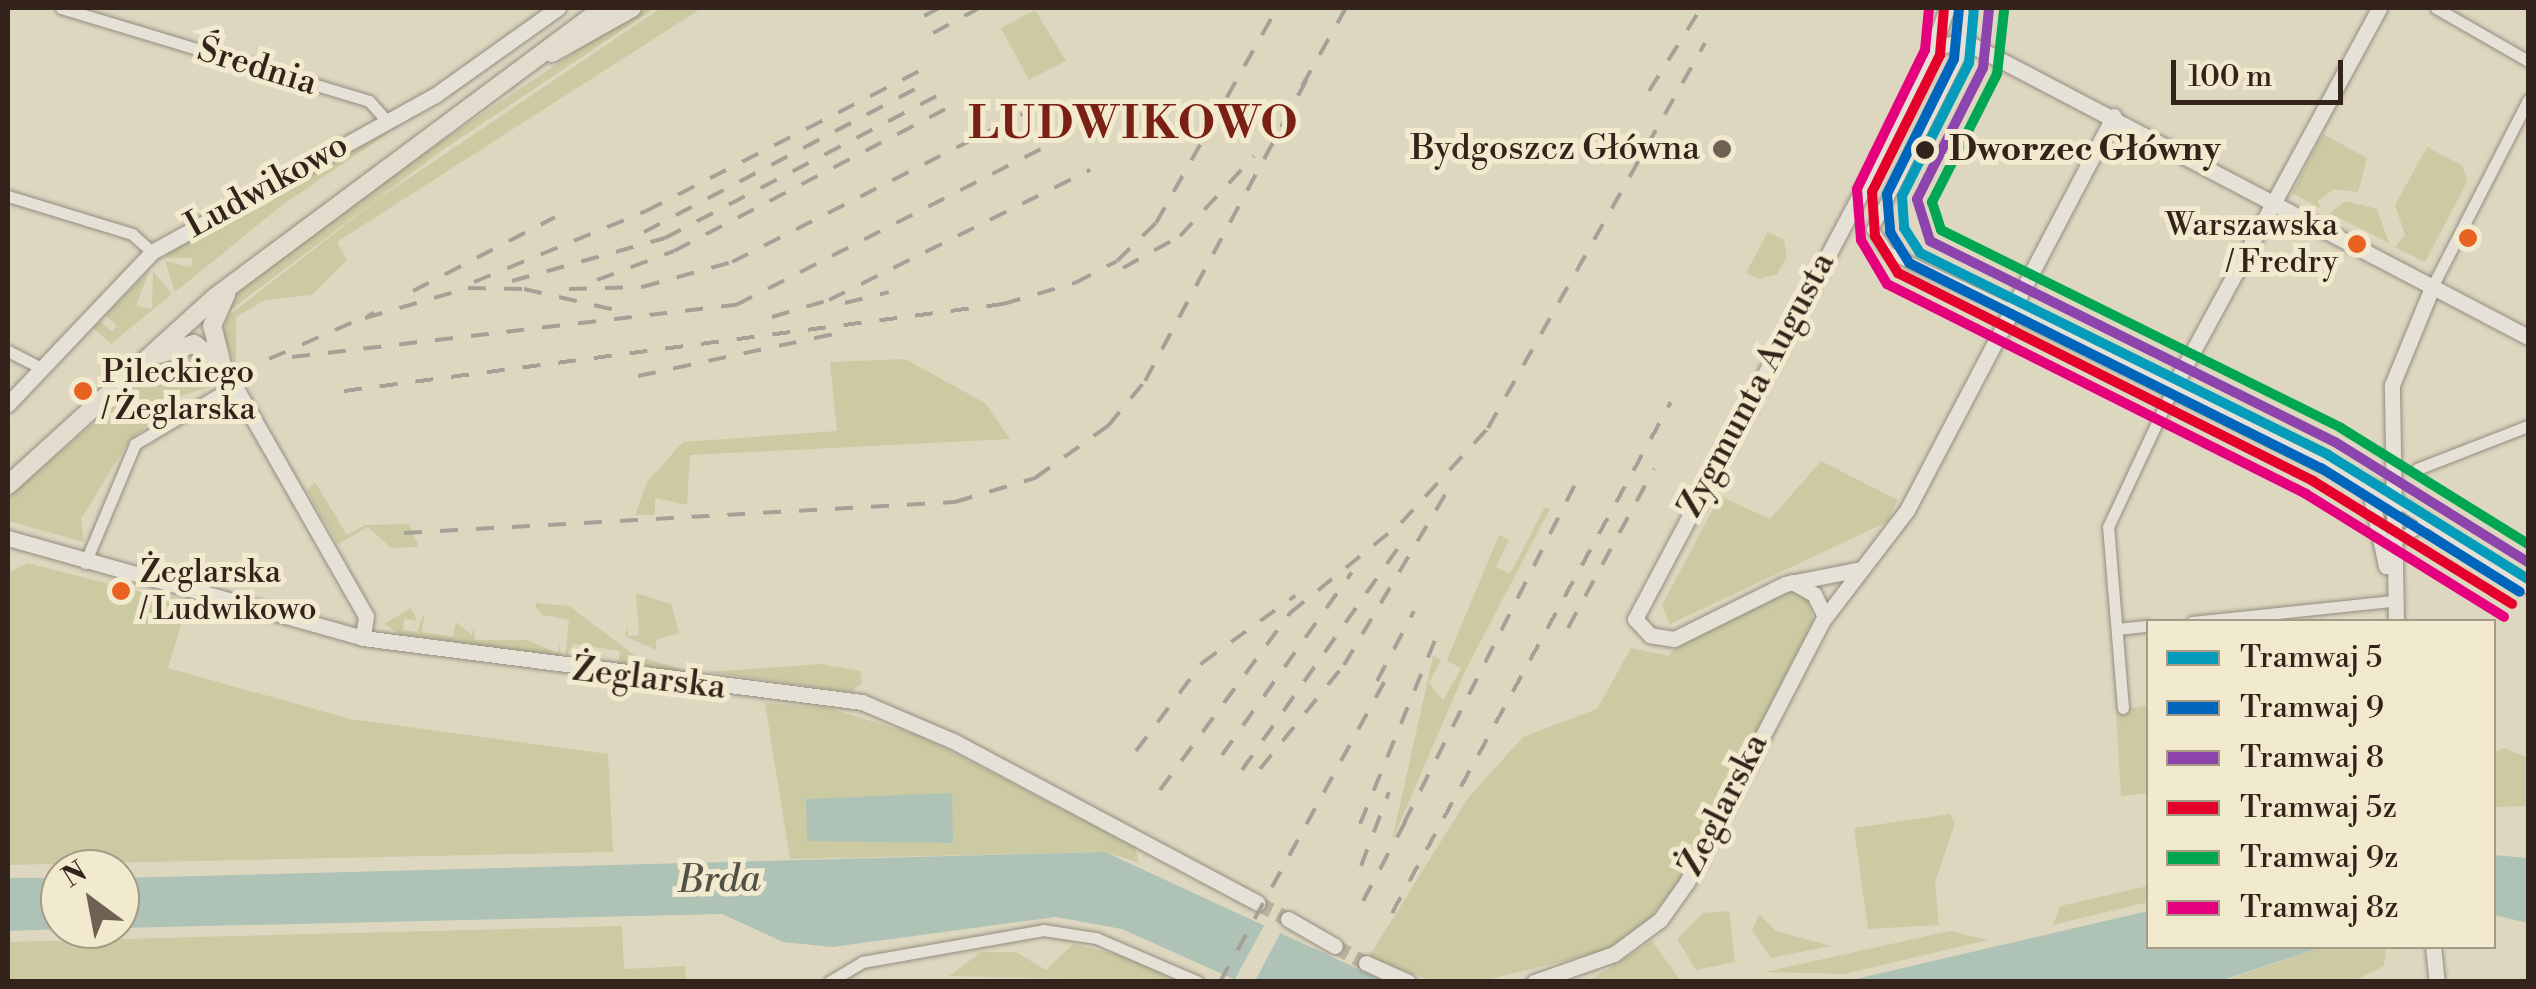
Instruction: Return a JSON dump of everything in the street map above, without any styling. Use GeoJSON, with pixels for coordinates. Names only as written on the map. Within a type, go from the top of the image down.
{"type":"FeatureCollection","features":[{"type":"Feature","properties":{"kind":"main road"},"geometry":{"type":"LineString","coordinates":[[8,485],[240,277],[603,8]]}},
{"type":"Feature","properties":{"kind":"main road"},"geometry":{"type":"LineString","coordinates":[[538,58],[632,8]]}},
{"type":"Feature","properties":{"kind":"main road"},"geometry":{"type":"LineString","coordinates":[[228,376],[212,321],[240,277]]}},
{"type":"Feature","properties":{"kind":"main road"},"geometry":{"type":"LineString","coordinates":[[124,377],[179,344],[202,347],[228,376]]}},
{"type":"Feature","properties":{"kind":"street","name":"Średnia"},"geometry":{"type":"LineString","coordinates":[[61,8],[369,101],[387,121]]}},
{"type":"Feature","properties":{"kind":"street","name":"Ludwikowo"},"geometry":{"type":"LineString","coordinates":[[8,404],[152,252],[387,121],[558,8]]}},
{"type":"Feature","properties":{"kind":"street","name":"Zygmunta Augusta"},"geometry":{"type":"LineString","coordinates":[[1792,582],[1670,640],[1635,619],[1937,46],[1947,8]]}},
{"type":"Feature","properties":{"kind":"street"},"geometry":{"type":"LineString","coordinates":[[1960,8],[1966,42],[1872,229],[1888,252],[2174,386],[2393,498],[2528,588]]}},
{"type":"Feature","properties":{"kind":"street"},"geometry":{"type":"LineString","coordinates":[[2123,708],[2108,527],[2174,386],[2271,197],[2379,8]]}},
{"type":"Feature","properties":{"kind":"street"},"geometry":{"type":"LineString","coordinates":[[2436,8],[2528,61]]}},
{"type":"Feature","properties":{"kind":"street"},"geometry":{"type":"LineString","coordinates":[[1937,46],[1966,42],[2271,197],[2528,337]]}},
{"type":"Feature","properties":{"kind":"street"},"geometry":{"type":"LineString","coordinates":[[2392,584],[2392,385],[2433,284],[2528,100]]}},
{"type":"Feature","properties":{"kind":"street","name":"Żeglarska"},"geometry":{"type":"LineString","coordinates":[[1534,982],[1614,954],[1660,920],[1825,617],[1902,520],[2008,309],[2114,116]]}},
{"type":"Feature","properties":{"kind":"street"},"geometry":{"type":"LineString","coordinates":[[8,196],[132,234],[152,252]]}},
{"type":"Feature","properties":{"kind":"street"},"geometry":{"type":"LineString","coordinates":[[8,351],[40,368]]}},
{"type":"Feature","properties":{"kind":"street"},"geometry":{"type":"LineString","coordinates":[[85,563],[135,444],[228,376],[366,616],[363,638]]}},
{"type":"Feature","properties":{"kind":"street"},"geometry":{"type":"LineString","coordinates":[[2417,470],[2527,428]]}},
{"type":"Feature","properties":{"kind":"street"},"geometry":{"type":"LineString","coordinates":[[2366,484],[2392,584],[2396,619]]}},
{"type":"Feature","properties":{"kind":"street"},"geometry":{"type":"LineString","coordinates":[[2394,541],[2428,521]]}},
{"type":"Feature","properties":{"kind":"street","name":"Żeglarska"},"geometry":{"type":"LineString","coordinates":[[8,538],[85,563],[363,638],[862,702],[953,740],[1258,904]]}},
{"type":"Feature","properties":{"kind":"street"},"geometry":{"type":"LineString","coordinates":[[1792,582],[1860,569]]}},
{"type":"Feature","properties":{"kind":"street"},"geometry":{"type":"LineString","coordinates":[[1792,582],[1814,594],[1825,617]]}},
{"type":"Feature","properties":{"kind":"street"},"geometry":{"type":"LineString","coordinates":[[2221,619],[2394,601]]}},
{"type":"Feature","properties":{"kind":"street"},"geometry":{"type":"LineString","coordinates":[[2117,628],[2146,626]]}},
{"type":"Feature","properties":{"kind":"street"},"geometry":{"type":"LineString","coordinates":[[1288,919],[1335,946]]}},
{"type":"Feature","properties":{"kind":"street"},"geometry":{"type":"LineString","coordinates":[[829,982],[862,962],[1043,930],[1096,938],[1198,982]]}},
{"type":"Feature","properties":{"kind":"street"},"geometry":{"type":"LineString","coordinates":[[2433,949],[2436,982]]}},
{"type":"Feature","properties":{"kind":"street"},"geometry":{"type":"LineString","coordinates":[[1366,963],[1408,982]]}},
{"type":"Feature","properties":{"kind":"green space"},"geometry":{"type":"Polygon","coordinates":[[[641,8],[655,8],[441,151],[228,312],[220,332],[228,363],[216,329],[232,297],[397,171],[641,8]]]}},
{"type":"Feature","properties":{"kind":"green space"},"geometry":{"type":"Polygon","coordinates":[[[661,8],[702,8],[337,242],[347,260],[312,295],[265,300],[236,317],[236,366],[223,334],[228,316],[381,197],[661,8]]]}},
{"type":"Feature","properties":{"kind":"green space"},"geometry":{"type":"Polygon","coordinates":[[[1035,10],[1066,61],[1029,80],[1001,28],[1035,10]]]}},
{"type":"Feature","properties":{"kind":"green space"},"geometry":{"type":"Polygon","coordinates":[[[410,118],[281,206],[175,292],[165,261],[191,267],[193,258],[165,258],[179,240],[410,118]]]}},
{"type":"Feature","properties":{"kind":"green space"},"geometry":{"type":"Polygon","coordinates":[[[2323,134],[2367,158],[2358,192],[2334,189],[2318,201],[2321,209],[2292,193],[2323,134]]]}},
{"type":"Feature","properties":{"kind":"green space"},"geometry":{"type":"Polygon","coordinates":[[[2427,147],[2463,166],[2467,182],[2425,262],[2395,247],[2405,235],[2395,205],[2427,147]]]}},
{"type":"Feature","properties":{"kind":"green space"},"geometry":{"type":"Polygon","coordinates":[[[2346,201],[2377,209],[2389,243],[2330,213],[2346,201]]]}},
{"type":"Feature","properties":{"kind":"green space"},"geometry":{"type":"Polygon","coordinates":[[[1768,232],[1784,240],[1787,257],[1777,274],[1759,279],[1746,273],[1768,232]]]}},
{"type":"Feature","properties":{"kind":"green space"},"geometry":{"type":"Polygon","coordinates":[[[149,271],[136,306],[152,309],[153,271],[172,294],[111,344],[93,328],[100,321],[112,332],[117,326],[105,315],[149,271]]]}},
{"type":"Feature","properties":{"kind":"green space"},"geometry":{"type":"Polygon","coordinates":[[[182,348],[215,363],[223,383],[177,397],[127,444],[81,519],[84,542],[8,521],[8,497],[182,348]]]}},
{"type":"Feature","properties":{"kind":"green space"},"geometry":{"type":"Polygon","coordinates":[[[905,359],[985,403],[1010,439],[690,455],[687,505],[655,498],[655,515],[635,515],[647,482],[683,442],[837,431],[830,362],[905,359]]]}},
{"type":"Feature","properties":{"kind":"green space"},"geometry":{"type":"Polygon","coordinates":[[[1821,461],[1898,500],[1887,522],[1670,624],[1662,605],[1720,496],[1770,519],[1821,461]]]}},
{"type":"Feature","properties":{"kind":"green space"},"geometry":{"type":"Polygon","coordinates":[[[315,482],[347,535],[365,525],[409,524],[419,547],[391,548],[368,527],[338,544],[307,491],[315,482]]]}},
{"type":"Feature","properties":{"kind":"green space"},"geometry":{"type":"Polygon","coordinates":[[[1545,507],[1550,509],[1465,671],[1392,841],[1433,656],[1441,660],[1429,683],[1443,700],[1461,669],[1447,660],[1499,535],[1509,540],[1496,567],[1510,574],[1545,507]]]}},
{"type":"Feature","properties":{"kind":"green space"},"geometry":{"type":"Polygon","coordinates":[[[27,563],[153,595],[154,604],[163,595],[188,602],[168,668],[350,719],[608,754],[613,852],[140,862],[140,849],[40,849],[40,864],[8,865],[8,573],[27,563]]]}},
{"type":"Feature","properties":{"kind":"green space"},"geometry":{"type":"Polygon","coordinates":[[[543,587],[537,603],[569,606],[634,655],[691,672],[618,664],[620,651],[573,644],[565,659],[569,620],[542,615],[535,606],[543,587]]]}},
{"type":"Feature","properties":{"kind":"green space"},"geometry":{"type":"Polygon","coordinates":[[[1788,590],[1808,596],[1813,621],[1682,878],[1649,919],[1605,951],[1486,980],[1433,981],[1368,958],[1468,798],[1523,737],[1597,709],[1631,648],[1669,656],[1679,641],[1788,590]]]}},
{"type":"Feature","properties":{"kind":"green space"},"geometry":{"type":"Polygon","coordinates":[[[636,593],[671,604],[679,633],[656,640],[656,650],[625,636],[627,627],[628,636],[639,635],[636,593]]]}},
{"type":"Feature","properties":{"kind":"green space"},"geometry":{"type":"Polygon","coordinates":[[[411,608],[417,621],[404,619],[403,630],[417,632],[425,610],[422,632],[453,637],[456,622],[472,635],[474,625],[475,640],[527,640],[558,653],[560,643],[561,658],[400,634],[384,624],[411,608]]]}},
{"type":"Feature","properties":{"kind":"green space"},"geometry":{"type":"Polygon","coordinates":[[[821,664],[860,671],[862,683],[851,692],[709,672],[821,664]]]}},
{"type":"Feature","properties":{"kind":"green space"},"geometry":{"type":"Polygon","coordinates":[[[765,703],[828,708],[923,737],[1135,847],[1139,863],[1105,852],[790,859],[765,703]]]}},
{"type":"Feature","properties":{"kind":"green space"},"geometry":{"type":"Polygon","coordinates":[[[2146,705],[2146,793],[2121,796],[2116,711],[2146,705]]]}},
{"type":"Feature","properties":{"kind":"green space"},"geometry":{"type":"Polygon","coordinates":[[[2504,748],[2528,758],[2528,806],[2496,807],[2496,752],[2504,748]]]}},
{"type":"Feature","properties":{"kind":"green space"},"geometry":{"type":"Polygon","coordinates":[[[1950,814],[1955,823],[1935,882],[1939,925],[1868,929],[1854,828],[1950,814]]]}},
{"type":"Feature","properties":{"kind":"green space"},"geometry":{"type":"Polygon","coordinates":[[[2146,886],[2146,902],[2053,925],[2060,906],[2146,886]]]}},
{"type":"Feature","properties":{"kind":"green space"},"geometry":{"type":"Polygon","coordinates":[[[1729,911],[1735,962],[1696,970],[1677,939],[1703,913],[1729,911]]]}},
{"type":"Feature","properties":{"kind":"green space"},"geometry":{"type":"Polygon","coordinates":[[[1759,914],[1776,931],[1831,946],[1771,958],[1752,930],[1759,914]]]}},
{"type":"Feature","properties":{"kind":"green space"},"geometry":{"type":"Polygon","coordinates":[[[622,926],[624,969],[685,966],[686,981],[8,981],[8,942],[40,941],[40,949],[140,949],[140,939],[622,926]]]}},
{"type":"Feature","properties":{"kind":"green space"},"geometry":{"type":"Polygon","coordinates":[[[1950,931],[1988,940],[1844,974],[1765,972],[1950,931]]]}},
{"type":"Feature","properties":{"kind":"green space"},"geometry":{"type":"Polygon","coordinates":[[[1652,941],[1681,981],[1587,981],[1608,969],[1652,941]]]}},
{"type":"Feature","properties":{"kind":"green space"},"geometry":{"type":"Polygon","coordinates":[[[1073,944],[1140,960],[1173,981],[949,976],[981,952],[1016,952],[1046,970],[1073,944]]]}},
{"type":"Feature","properties":{"kind":"green space"},"geometry":{"type":"Polygon","coordinates":[[[2317,949],[2386,949],[2384,966],[2354,981],[2220,982],[2317,949]]]}},
{"type":"Feature","properties":{"kind":"water"},"geometry":{"type":"Polygon","coordinates":[[[952,793],[953,843],[807,841],[806,799],[952,793]]]}},
{"type":"Feature","properties":{"kind":"water","name":"Brda"},"geometry":{"type":"Polygon","coordinates":[[[1105,852],[1384,981],[1238,981],[1122,929],[1056,917],[832,947],[783,942],[722,914],[140,928],[140,877],[1105,852]]]}},
{"type":"Feature","properties":{"kind":"water"},"geometry":{"type":"Polygon","coordinates":[[[2496,855],[2528,858],[2528,923],[2496,915],[2496,855]]]}},
{"type":"Feature","properties":{"kind":"water"},"geometry":{"type":"Polygon","coordinates":[[[8,878],[40,878],[40,930],[8,931],[8,878]]]}},
{"type":"Feature","properties":{"kind":"water"},"geometry":{"type":"Polygon","coordinates":[[[2146,911],[2146,949],[2317,949],[2220,981],[1847,981],[2146,911]]]}},
{"type":"Feature","properties":{"kind":"pier"},"geometry":{"type":"Polygon","coordinates":[[[1267,920],[1283,928],[1255,981],[1234,981],[1267,920]]]}},
{"type":"Feature","properties":{"kind":"tunnel"},"geometry":{"type":"LineString","coordinates":[[1258,903],[1288,919]]}},
{"type":"Feature","properties":{"kind":"tunnel"},"geometry":{"type":"LineString","coordinates":[[1335,946],[1366,963]]}},
{"type":"Feature","properties":{"kind":"railway"},"geometry":{"type":"LineString","coordinates":[[924,16],[939,8]]}},
{"type":"Feature","properties":{"kind":"railway"},"geometry":{"type":"LineString","coordinates":[[933,33],[979,8]]}},
{"type":"Feature","properties":{"kind":"railway"},"geometry":{"type":"LineString","coordinates":[[344,391],[1003,304],[1075,283],[1117,261],[1156,223],[1277,8]]}},
{"type":"Feature","properties":{"kind":"railway"},"geometry":{"type":"LineString","coordinates":[[1302,86],[1346,8]]}},
{"type":"Feature","properties":{"kind":"railway"},"geometry":{"type":"LineString","coordinates":[[1649,91],[1701,8]]}},
{"type":"Feature","properties":{"kind":"railway"},"geometry":{"type":"LineString","coordinates":[[1160,790],[1290,613],[1401,523],[1488,428],[1705,43]]}},
{"type":"Feature","properties":{"kind":"railway"},"geometry":{"type":"LineString","coordinates":[[474,282],[646,211],[923,69]]}},
{"type":"Feature","properties":{"kind":"railway"},"geometry":{"type":"LineString","coordinates":[[404,533],[955,502],[1035,478],[1108,426],[1145,381],[1309,75]]}},
{"type":"Feature","properties":{"kind":"railway"},"geometry":{"type":"LineString","coordinates":[[644,232],[931,81]]}},
{"type":"Feature","properties":{"kind":"railway"},"geometry":{"type":"LineString","coordinates":[[512,281],[665,238],[937,96]]}},
{"type":"Feature","properties":{"kind":"railway"},"geometry":{"type":"LineString","coordinates":[[597,280],[674,251],[947,108]]}},
{"type":"Feature","properties":{"kind":"railway"},"geometry":{"type":"LineString","coordinates":[[569,289],[642,287],[732,262],[1022,114]]}},
{"type":"Feature","properties":{"kind":"railway"},"geometry":{"type":"LineString","coordinates":[[292,357],[736,305],[1041,149]]}},
{"type":"Feature","properties":{"kind":"railway"},"geometry":{"type":"LineString","coordinates":[[1123,268],[1180,236],[1254,156]]}},
{"type":"Feature","properties":{"kind":"railway"},"geometry":{"type":"LineString","coordinates":[[772,317],[829,300],[1090,170]]}},
{"type":"Feature","properties":{"kind":"railway"},"geometry":{"type":"LineString","coordinates":[[413,291],[555,217]]}},
{"type":"Feature","properties":{"kind":"railway"},"geometry":{"type":"LineString","coordinates":[[365,318],[468,288],[524,289],[628,313]]}},
{"type":"Feature","properties":{"kind":"railway"},"geometry":{"type":"LineString","coordinates":[[845,303],[889,292]]}},
{"type":"Feature","properties":{"kind":"railway"},"geometry":{"type":"LineString","coordinates":[[269,359],[374,313]]}},
{"type":"Feature","properties":{"kind":"railway"},"geometry":{"type":"LineString","coordinates":[[638,376],[838,333]]}},
{"type":"Feature","properties":{"kind":"railway"},"geometry":{"type":"LineString","coordinates":[[1392,913],[1671,402]]}},
{"type":"Feature","properties":{"kind":"railway"},"geometry":{"type":"LineString","coordinates":[[1568,628],[1654,469]]}},
{"type":"Feature","properties":{"kind":"railway"},"geometry":{"type":"LineString","coordinates":[[1404,823],[1577,481]]}},
{"type":"Feature","properties":{"kind":"railway"},"geometry":{"type":"LineString","coordinates":[[1260,769],[1344,665],[1452,483]]}},
{"type":"Feature","properties":{"kind":"railway"},"geometry":{"type":"LineString","coordinates":[[1242,770],[1403,541]]}},
{"type":"Feature","properties":{"kind":"railway"},"geometry":{"type":"LineString","coordinates":[[1222,755],[1352,572]]}},
{"type":"Feature","properties":{"kind":"railway"},"geometry":{"type":"LineString","coordinates":[[1136,751],[1202,663],[1295,596]]}},
{"type":"Feature","properties":{"kind":"railway"},"geometry":{"type":"LineString","coordinates":[[1377,681],[1414,611]]}},
{"type":"Feature","properties":{"kind":"railway"},"geometry":{"type":"LineString","coordinates":[[1360,824],[1440,628]]}},
{"type":"Feature","properties":{"kind":"railway"},"geometry":{"type":"LineString","coordinates":[[1220,982],[1390,672]]}},
{"type":"Feature","properties":{"kind":"railway"},"geometry":{"type":"LineString","coordinates":[[1361,866],[1389,792]]}},
{"type":"Feature","properties":{"kind":"railway"},"geometry":{"type":"LineString","coordinates":[[1363,901],[1410,813]]}},
{"type":"Feature","properties":{"kind":"tram line","name":"8z"},"geometry":{"type":"LineString","coordinates":[[1929,8],[1925,50],[1857,189],[1861,240],[1887,284],[2306,494],[2504,617]]}},
{"type":"Feature","properties":{"kind":"tram line","name":"5z"},"geometry":{"type":"LineString","coordinates":[[1944,8],[1940,55],[1872,192],[1875,236],[1898,273],[2313,481],[2512,604]]}},
{"type":"Feature","properties":{"kind":"tram line","name":"9"},"geometry":{"type":"LineString","coordinates":[[1959,8],[1954,59],[1887,194],[1890,232],[1909,263],[2321,468],[2520,592]]}},
{"type":"Feature","properties":{"kind":"tram line","name":"5"},"geometry":{"type":"LineString","coordinates":[[1974,8],[1969,63],[1902,196],[1904,228],[1920,253],[2328,455],[2528,579]]}},
{"type":"Feature","properties":{"kind":"tram line","name":"8"},"geometry":{"type":"LineString","coordinates":[[1989,9],[1983,68],[1917,199],[1930,241],[2335,442],[2528,562]]}},
{"type":"Feature","properties":{"kind":"tram line","name":"9z"},"geometry":{"type":"LineString","coordinates":[[2004,11],[1997,74],[1932,202],[1941,230],[2341,428],[2528,544]]}},
{"type":"Feature","properties":{"kind":"place","name":"Bydgoszcz Główna"},"geometry":{"type":"Point","coordinates":[1722,149]}},
{"type":"Feature","properties":{"kind":"place","name":"Dworzec Główny"},"geometry":{"type":"Point","coordinates":[1925,150]}},
{"type":"Feature","properties":{"kind":"place","name":"Warszawska / Fredry"},"geometry":{"type":"Point","coordinates":[2357,244]}},
{"type":"Feature","properties":{"kind":"place","name":"Pileckiego / Żeglarska"},"geometry":{"type":"Point","coordinates":[83,391]}},
{"type":"Feature","properties":{"kind":"place","name":"Żeglarska / Ludwikowo"},"geometry":{"type":"Point","coordinates":[121,591]}},
{"type":"Feature","properties":{"kind":"district","name":"LUDWIKOWO"},"geometry":{"type":"Point","coordinates":[1134,125]}}]}
